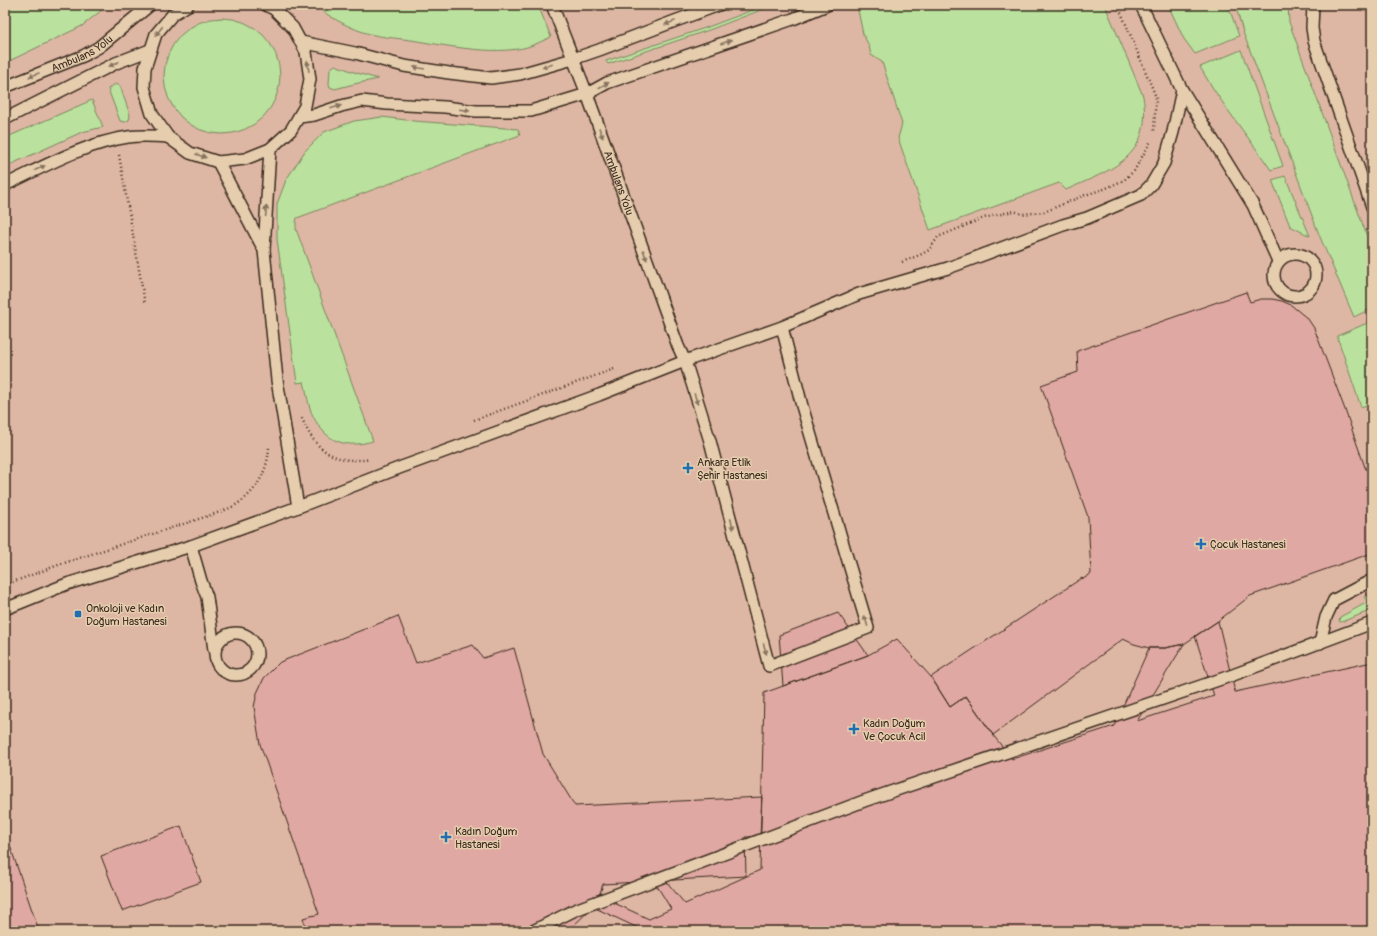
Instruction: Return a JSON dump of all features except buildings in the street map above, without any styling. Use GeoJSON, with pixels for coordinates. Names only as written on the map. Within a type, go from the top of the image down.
{"type":"FeatureCollection","features":[{"type":"Feature","properties":{"kind":"lane","name":"Ambulans Yolu"},"geometry":{"type":"LineString","coordinates":[[5,87],[83,56],[99,47],[150,5]]}},
{"type":"Feature","properties":{"kind":"lane"},"geometry":{"type":"LineString","coordinates":[[188,5],[173,14],[156,34],[145,68],[144,87],[152,114],[168,137],[190,153],[218,162],[245,159],[270,149],[291,130],[305,106],[310,79],[306,52],[293,28],[274,9],[266,5]]}},
{"type":"Feature","properties":{"kind":"lane","name":"Ambulans Yolu"},"geometry":{"type":"LineString","coordinates":[[552,5],[587,94],[675,339],[685,361],[710,441],[770,666],[868,628],[802,406],[782,327]]}},
{"type":"Feature","properties":{"kind":"lane"},"geometry":{"type":"LineString","coordinates":[[301,42],[355,53],[404,66],[491,78],[520,74],[573,59],[675,20],[720,5]]}},
{"type":"Feature","properties":{"kind":"lane"},"geometry":{"type":"LineString","coordinates":[[299,117],[314,115],[362,101],[445,107],[476,111],[531,111],[587,94],[607,83],[793,19],[827,5]]}},
{"type":"Feature","properties":{"kind":"lane"},"geometry":{"type":"LineString","coordinates":[[1141,5],[1182,90],[1253,205],[1278,261]]}},
{"type":"Feature","properties":{"kind":"lane"},"geometry":{"type":"LineString","coordinates":[[1313,5],[1312,28],[1314,41],[1372,207]]}},
{"type":"Feature","properties":{"kind":"lane"},"geometry":{"type":"LineString","coordinates":[[5,119],[116,63],[150,50]]}},
{"type":"Feature","properties":{"kind":"lane"},"geometry":{"type":"LineString","coordinates":[[5,609],[67,584],[191,546],[599,395],[685,361],[782,327],[859,294],[948,268],[1063,225],[1087,218],[1141,195],[1151,185],[1164,163],[1173,132],[1182,90]]}},
{"type":"Feature","properties":{"kind":"lane"},"geometry":{"type":"LineString","coordinates":[[5,185],[78,151],[116,139],[138,136],[168,137]]}},
{"type":"Feature","properties":{"kind":"lane"},"geometry":{"type":"LineString","coordinates":[[270,149],[264,250],[277,380],[298,507]]}},
{"type":"Feature","properties":{"kind":"lane"},"geometry":{"type":"LineString","coordinates":[[218,162],[264,250]]}},
{"type":"Feature","properties":{"kind":"lane"},"geometry":{"type":"LineString","coordinates":[[191,546],[200,581],[207,597],[214,650]]}},
{"type":"Feature","properties":{"kind":"lane"},"geometry":{"type":"LineString","coordinates":[[1320,643],[1326,617],[1334,600],[1372,580]]}},
{"type":"Feature","properties":{"kind":"lane"},"geometry":{"type":"LineString","coordinates":[[534,931],[575,910],[864,801],[1233,675],[1372,623]]}},
{"type":"Feature","properties":{"kind":"path"},"geometry":{"type":"LineString","coordinates":[[901,262],[929,250],[938,236],[984,218],[1014,211],[1022,214],[1044,212],[1124,180],[1134,171],[1153,138],[1156,97],[1118,5]]}},
{"type":"Feature","properties":{"kind":"path"},"geometry":{"type":"LineString","coordinates":[[116,139],[145,304]]}},
{"type":"Feature","properties":{"kind":"path"},"geometry":{"type":"LineString","coordinates":[[469,422],[619,367]]}},
{"type":"Feature","properties":{"kind":"path"},"geometry":{"type":"LineString","coordinates":[[300,412],[307,431],[314,442],[336,458],[348,461],[364,461],[373,458]]}},
{"type":"Feature","properties":{"kind":"path"},"geometry":{"type":"LineString","coordinates":[[5,585],[60,564],[214,514],[239,503],[250,495],[264,472],[269,447],[268,439]]}},
{"type":"Feature","properties":{"kind":"shaded area","name":"Ankara Etlik Şehir Hastanesi"},"geometry":{"type":"Polygon","coordinates":[[[5,5],[1372,5],[1372,931],[5,931],[5,5]]]}},
{"type":"Feature","properties":{"kind":"green space"},"geometry":{"type":"Polygon","coordinates":[[[5,5],[108,5],[82,26],[5,63],[5,5]]]}},
{"type":"Feature","properties":{"kind":"green space"},"geometry":{"type":"Polygon","coordinates":[[[315,5],[538,5],[551,37],[521,48],[505,50],[478,50],[369,34],[338,21],[315,5]]]}},
{"type":"Feature","properties":{"kind":"green space"},"geometry":{"type":"Polygon","coordinates":[[[766,5],[774,5],[709,30],[608,64],[606,61],[708,27],[766,5]]]}},
{"type":"Feature","properties":{"kind":"green space"},"geometry":{"type":"Polygon","coordinates":[[[867,5],[1105,5],[1143,96],[1144,117],[1142,134],[1135,147],[1126,158],[1099,175],[1066,190],[1059,183],[930,230],[898,138],[902,124],[882,62],[871,55],[869,46],[863,34],[858,10],[867,5]]]}},
{"type":"Feature","properties":{"kind":"green space"},"geometry":{"type":"Polygon","coordinates":[[[1168,5],[1228,5],[1239,36],[1195,54],[1184,39],[1168,5]]]}},
{"type":"Feature","properties":{"kind":"green space"},"geometry":{"type":"Polygon","coordinates":[[[1237,5],[1288,5],[1289,22],[1372,250],[1372,308],[1354,317],[1320,237],[1243,32],[1237,11],[1237,5]]]}},
{"type":"Feature","properties":{"kind":"green space"},"geometry":{"type":"Polygon","coordinates":[[[222,18],[233,19],[244,23],[263,35],[275,54],[279,65],[279,87],[275,98],[263,117],[244,129],[233,133],[222,134],[211,133],[200,129],[181,117],[169,98],[165,87],[164,76],[165,65],[169,54],[181,35],[200,23],[211,19],[222,18]]]}},
{"type":"Feature","properties":{"kind":"green space"},"geometry":{"type":"Polygon","coordinates":[[[1241,50],[1283,166],[1271,170],[1208,81],[1200,67],[1241,50]]]}},
{"type":"Feature","properties":{"kind":"green space"},"geometry":{"type":"Polygon","coordinates":[[[335,65],[378,79],[335,89],[330,87],[329,84],[330,69],[335,65]]]}},
{"type":"Feature","properties":{"kind":"green space"},"geometry":{"type":"Polygon","coordinates":[[[116,84],[120,86],[130,115],[129,120],[125,122],[120,121],[108,89],[116,84]]]}},
{"type":"Feature","properties":{"kind":"green space"},"geometry":{"type":"Polygon","coordinates":[[[92,100],[103,127],[82,132],[5,167],[5,138],[92,100]]]}},
{"type":"Feature","properties":{"kind":"green space"},"geometry":{"type":"Polygon","coordinates":[[[382,117],[518,129],[520,135],[297,218],[296,229],[373,441],[354,444],[337,441],[324,432],[313,416],[304,382],[297,383],[277,239],[277,204],[286,180],[305,151],[324,132],[354,121],[382,117]]]}},
{"type":"Feature","properties":{"kind":"green space"},"geometry":{"type":"Polygon","coordinates":[[[1285,176],[1310,236],[1290,226],[1272,180],[1285,176]]]}},
{"type":"Feature","properties":{"kind":"green space"},"geometry":{"type":"Polygon","coordinates":[[[1372,321],[1372,403],[1361,407],[1337,336],[1372,321]]]}},
{"type":"Feature","properties":{"kind":"green space"},"geometry":{"type":"Polygon","coordinates":[[[1372,593],[1372,610],[1341,622],[1339,621],[1340,617],[1368,602],[1364,597],[1372,593]]]}},
{"type":"Feature","properties":{"kind":"place","name":"Ankara Etlik Şehir Hastanesi"},"geometry":{"type":"Point","coordinates":[688,468]}},
{"type":"Feature","properties":{"kind":"place","name":"Çocuk Hastanesi"},"geometry":{"type":"Point","coordinates":[1201,544]}},
{"type":"Feature","properties":{"kind":"place","name":"Onkoloji ve Kadın Doğum Hastanesi"},"geometry":{"type":"Point","coordinates":[78,614]}},
{"type":"Feature","properties":{"kind":"place","name":"Kadın Doğum Ve Çocuk Acil"},"geometry":{"type":"Point","coordinates":[854,729]}},
{"type":"Feature","properties":{"kind":"place","name":"Kadın Doğum Hastanesi"},"geometry":{"type":"Point","coordinates":[446,837]}}]}
